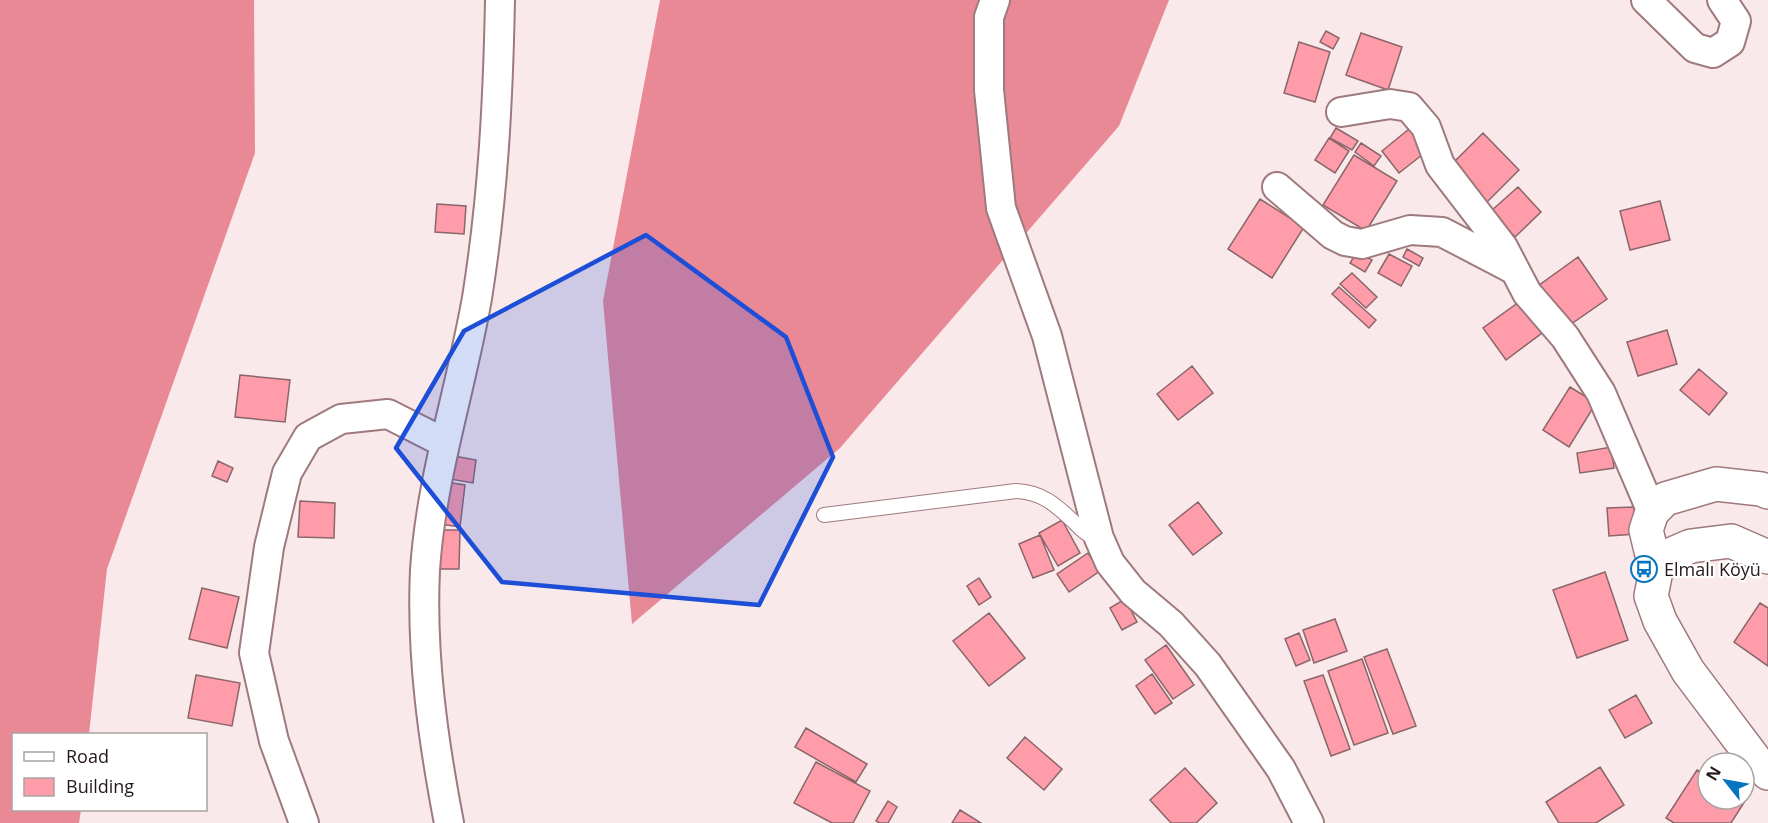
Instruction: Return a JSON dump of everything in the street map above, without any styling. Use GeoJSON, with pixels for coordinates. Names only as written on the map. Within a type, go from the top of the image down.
{"type":"FeatureCollection","features":[{"type":"Feature","properties":{"kind":"street"},"geometry":{"type":"LineString","coordinates":[[449,823],[436,754],[424,626],[426,568],[433,509],[445,442],[476,300],[493,178],[498,111],[500,0]]}},
{"type":"Feature","properties":{"kind":"street"},"geometry":{"type":"LineString","coordinates":[[995,0],[989,17],[988,90],[1002,208],[1047,336],[1100,538],[1110,563],[1133,592],[1171,624],[1208,665],[1281,769],[1309,823]]}},
{"type":"Feature","properties":{"kind":"street"},"geometry":{"type":"LineString","coordinates":[[1646,0],[1695,48],[1713,53],[1730,42],[1736,21],[1722,0]]}},
{"type":"Feature","properties":{"kind":"street"},"geometry":{"type":"LineString","coordinates":[[1341,112],[1390,104],[1409,107],[1426,127],[1440,165],[1503,247],[1527,293],[1565,337],[1600,393],[1652,512]]}},
{"type":"Feature","properties":{"kind":"street"},"geometry":{"type":"LineString","coordinates":[[1277,187],[1333,235],[1345,241],[1362,244],[1410,230],[1442,232],[1514,269]]}},
{"type":"Feature","properties":{"kind":"street"},"geometry":{"type":"LineString","coordinates":[[304,823],[274,741],[254,653],[269,547],[287,473],[308,437],[341,419],[388,414],[445,442]]}},
{"type":"Feature","properties":{"kind":"street"},"geometry":{"type":"LineString","coordinates":[[1768,492],[1761,489],[1716,484],[1665,499],[1652,512],[1646,530],[1656,571],[1652,596],[1660,621],[1688,671],[1755,760],[1768,773]]}},
{"type":"Feature","properties":{"kind":"street"},"geometry":{"type":"LineString","coordinates":[[1656,571],[1670,555],[1691,546],[1731,541],[1768,557]]}},
{"type":"Feature","properties":{"kind":"lane"},"geometry":{"type":"LineString","coordinates":[[824,515],[1028,491],[1047,499],[1084,532],[1100,538]]}},
{"type":"Feature","properties":{"kind":"highlighted area"},"geometry":{"type":"Polygon","coordinates":[[[646,235],[786,337],[833,457],[759,605],[502,582],[396,448],[464,331],[646,235]]]}},
{"type":"Feature","properties":{"kind":"shaded area"},"geometry":{"type":"Polygon","coordinates":[[[0,0],[254,0],[255,153],[107,569],[89,733],[12,733],[12,811],[81,811],[79,823],[0,823],[0,0]]]}},
{"type":"Feature","properties":{"kind":"shaded area"},"geometry":{"type":"Polygon","coordinates":[[[660,0],[1169,0],[1119,126],[840,448],[632,624],[603,301],[660,0]]]}},
{"type":"Feature","properties":{"kind":"building"},"geometry":{"type":"Polygon","coordinates":[[[1326,31],[1339,38],[1333,49],[1320,42],[1326,31]]]}},
{"type":"Feature","properties":{"kind":"building"},"geometry":{"type":"Polygon","coordinates":[[[1361,33],[1402,47],[1388,90],[1346,75],[1361,33]]]}},
{"type":"Feature","properties":{"kind":"building"},"geometry":{"type":"Polygon","coordinates":[[[1299,42],[1330,52],[1315,102],[1284,93],[1299,42]]]}},
{"type":"Feature","properties":{"kind":"building"},"geometry":{"type":"Polygon","coordinates":[[[1336,128],[1358,141],[1352,150],[1330,138],[1336,128]]]}},
{"type":"Feature","properties":{"kind":"building"},"geometry":{"type":"Polygon","coordinates":[[[1409,129],[1427,151],[1399,173],[1382,151],[1409,129]]]}},
{"type":"Feature","properties":{"kind":"building"},"geometry":{"type":"Polygon","coordinates":[[[1483,133],[1519,170],[1485,204],[1449,167],[1483,133]]]}},
{"type":"Feature","properties":{"kind":"building"},"geometry":{"type":"Polygon","coordinates":[[[1329,138],[1349,151],[1335,173],[1315,160],[1329,138]]]}},
{"type":"Feature","properties":{"kind":"building"},"geometry":{"type":"Polygon","coordinates":[[[1361,143],[1381,156],[1374,166],[1355,152],[1361,143]]]}},
{"type":"Feature","properties":{"kind":"building"},"geometry":{"type":"Polygon","coordinates":[[[1354,155],[1397,181],[1366,231],[1323,205],[1354,155]]]}},
{"type":"Feature","properties":{"kind":"building"},"geometry":{"type":"Polygon","coordinates":[[[1518,187],[1541,212],[1515,237],[1491,211],[1518,187]]]}},
{"type":"Feature","properties":{"kind":"building"},"geometry":{"type":"Polygon","coordinates":[[[1260,199],[1304,227],[1272,278],[1228,249],[1260,199]]]}},
{"type":"Feature","properties":{"kind":"building"},"geometry":{"type":"Polygon","coordinates":[[[1660,201],[1670,240],[1630,250],[1620,211],[1660,201]]]}},
{"type":"Feature","properties":{"kind":"building"},"geometry":{"type":"Polygon","coordinates":[[[437,204],[466,206],[464,234],[435,232],[437,204]]]}},
{"type":"Feature","properties":{"kind":"building"},"geometry":{"type":"Polygon","coordinates":[[[1407,249],[1423,258],[1419,266],[1403,257],[1407,249]]]}},
{"type":"Feature","properties":{"kind":"building"},"geometry":{"type":"Polygon","coordinates":[[[1357,252],[1372,260],[1365,272],[1350,263],[1357,252]]]}},
{"type":"Feature","properties":{"kind":"building"},"geometry":{"type":"Polygon","coordinates":[[[1389,254],[1412,266],[1401,286],[1378,273],[1389,254]]]}},
{"type":"Feature","properties":{"kind":"building"},"geometry":{"type":"Polygon","coordinates":[[[1578,257],[1607,299],[1567,327],[1538,286],[1578,257]]]}},
{"type":"Feature","properties":{"kind":"building"},"geometry":{"type":"Polygon","coordinates":[[[1352,273],[1377,297],[1366,308],[1340,284],[1352,273]]]}},
{"type":"Feature","properties":{"kind":"building"},"geometry":{"type":"Polygon","coordinates":[[[1339,287],[1376,320],[1369,328],[1332,294],[1339,287]]]}},
{"type":"Feature","properties":{"kind":"building"},"geometry":{"type":"Polygon","coordinates":[[[1519,302],[1542,333],[1506,360],[1483,328],[1519,302]]]}},
{"type":"Feature","properties":{"kind":"building"},"geometry":{"type":"Polygon","coordinates":[[[1667,330],[1677,364],[1638,376],[1627,342],[1667,330]]]}},
{"type":"Feature","properties":{"kind":"building"},"geometry":{"type":"Polygon","coordinates":[[[1192,366],[1213,393],[1178,420],[1157,394],[1192,366]]]}},
{"type":"Feature","properties":{"kind":"building"},"geometry":{"type":"Polygon","coordinates":[[[1699,369],[1727,393],[1709,415],[1680,390],[1699,369]]]}},
{"type":"Feature","properties":{"kind":"building"},"geometry":{"type":"Polygon","coordinates":[[[240,375],[290,380],[285,422],[235,417],[240,375]]]}},
{"type":"Feature","properties":{"kind":"building"},"geometry":{"type":"Polygon","coordinates":[[[1570,387],[1596,403],[1569,447],[1543,430],[1570,387]]]}},
{"type":"Feature","properties":{"kind":"building"},"geometry":{"type":"Polygon","coordinates":[[[1611,447],[1614,468],[1580,473],[1577,453],[1611,447]]]}},
{"type":"Feature","properties":{"kind":"building"},"geometry":{"type":"Polygon","coordinates":[[[454,456],[476,460],[473,483],[450,479],[454,456]]]}},
{"type":"Feature","properties":{"kind":"building"},"geometry":{"type":"Polygon","coordinates":[[[218,461],[233,468],[227,482],[212,476],[218,461]]]}},
{"type":"Feature","properties":{"kind":"building"},"geometry":{"type":"Polygon","coordinates":[[[446,482],[465,485],[460,527],[440,524],[446,482]]]}},
{"type":"Feature","properties":{"kind":"building"},"geometry":{"type":"Polygon","coordinates":[[[300,501],[335,503],[334,538],[298,537],[300,501]]]}},
{"type":"Feature","properties":{"kind":"building"},"geometry":{"type":"Polygon","coordinates":[[[1198,502],[1222,533],[1193,555],[1169,525],[1198,502]]]}},
{"type":"Feature","properties":{"kind":"building"},"geometry":{"type":"Polygon","coordinates":[[[1634,507],[1636,534],[1609,536],[1607,508],[1634,507]]]}},
{"type":"Feature","properties":{"kind":"building"},"geometry":{"type":"Polygon","coordinates":[[[1062,520],[1080,553],[1058,566],[1039,533],[1062,520]]]}},
{"type":"Feature","properties":{"kind":"building"},"geometry":{"type":"Polygon","coordinates":[[[440,530],[460,530],[459,569],[440,569],[440,530]]]}},
{"type":"Feature","properties":{"kind":"building"},"geometry":{"type":"Polygon","coordinates":[[[1040,535],[1054,570],[1033,578],[1019,544],[1040,535]]]}},
{"type":"Feature","properties":{"kind":"building"},"geometry":{"type":"Polygon","coordinates":[[[1088,553],[1100,571],[1069,592],[1057,574],[1088,553]]]}},
{"type":"Feature","properties":{"kind":"building"},"geometry":{"type":"Polygon","coordinates":[[[1605,572],[1628,640],[1577,658],[1553,590],[1605,572]]]}},
{"type":"Feature","properties":{"kind":"building"},"geometry":{"type":"Polygon","coordinates":[[[979,578],[991,597],[979,605],[967,586],[979,578]]]}},
{"type":"Feature","properties":{"kind":"building"},"geometry":{"type":"Polygon","coordinates":[[[202,588],[239,597],[227,648],[189,639],[202,588]]]}},
{"type":"Feature","properties":{"kind":"building"},"geometry":{"type":"Polygon","coordinates":[[[1125,599],[1137,622],[1122,630],[1110,608],[1125,599]]]}},
{"type":"Feature","properties":{"kind":"building"},"geometry":{"type":"Polygon","coordinates":[[[1760,603],[1768,608],[1768,666],[1734,642],[1760,603]]]}},
{"type":"Feature","properties":{"kind":"building"},"geometry":{"type":"Polygon","coordinates":[[[989,613],[1025,658],[989,686],[953,641],[989,613]]]}},
{"type":"Feature","properties":{"kind":"building"},"geometry":{"type":"Polygon","coordinates":[[[1335,619],[1347,651],[1314,663],[1303,630],[1335,619]]]}},
{"type":"Feature","properties":{"kind":"building"},"geometry":{"type":"Polygon","coordinates":[[[1299,633],[1310,660],[1296,666],[1285,639],[1299,633]]]}},
{"type":"Feature","properties":{"kind":"building"},"geometry":{"type":"Polygon","coordinates":[[[1166,645],[1194,685],[1173,699],[1145,660],[1166,645]]]}},
{"type":"Feature","properties":{"kind":"building"},"geometry":{"type":"Polygon","coordinates":[[[1387,649],[1416,726],[1393,734],[1364,657],[1387,649]]]}},
{"type":"Feature","properties":{"kind":"building"},"geometry":{"type":"Polygon","coordinates":[[[1362,659],[1388,733],[1354,745],[1328,671],[1362,659]]]}},
{"type":"Feature","properties":{"kind":"building"},"geometry":{"type":"Polygon","coordinates":[[[1152,674],[1172,703],[1155,714],[1136,686],[1152,674]]]}},
{"type":"Feature","properties":{"kind":"building"},"geometry":{"type":"Polygon","coordinates":[[[196,675],[240,683],[232,726],[188,718],[196,675]]]}},
{"type":"Feature","properties":{"kind":"building"},"geometry":{"type":"Polygon","coordinates":[[[1323,675],[1350,749],[1331,756],[1304,681],[1323,675]]]}},
{"type":"Feature","properties":{"kind":"building"},"geometry":{"type":"Polygon","coordinates":[[[1636,695],[1652,723],[1625,738],[1609,710],[1636,695]]]}},
{"type":"Feature","properties":{"kind":"building"},"geometry":{"type":"Polygon","coordinates":[[[806,728],[867,764],[856,782],[795,747],[806,728]]]}},
{"type":"Feature","properties":{"kind":"building"},"geometry":{"type":"Polygon","coordinates":[[[1025,737],[1062,769],[1044,790],[1007,758],[1025,737]]]}},
{"type":"Feature","properties":{"kind":"building"},"geometry":{"type":"Polygon","coordinates":[[[816,762],[870,791],[853,823],[832,823],[794,803],[816,762]]]}},
{"type":"Feature","properties":{"kind":"building"},"geometry":{"type":"Polygon","coordinates":[[[1600,767],[1624,805],[1596,823],[1559,823],[1546,802],[1600,767]]]}},
{"type":"Feature","properties":{"kind":"building"},"geometry":{"type":"Polygon","coordinates":[[[1185,768],[1217,803],[1196,823],[1171,823],[1150,800],[1185,768]]]}},
{"type":"Feature","properties":{"kind":"building"},"geometry":{"type":"Polygon","coordinates":[[[1696,772],[1696,811],[1739,811],[1731,823],[1674,823],[1666,818],[1696,772]]]}},
{"type":"Feature","properties":{"kind":"building"},"geometry":{"type":"Polygon","coordinates":[[[888,801],[897,807],[888,823],[880,823],[876,821],[888,801]]]}},
{"type":"Feature","properties":{"kind":"building"},"geometry":{"type":"Polygon","coordinates":[[[960,810],[981,823],[952,823],[960,810]]]}},
{"type":"Feature","properties":{"kind":"place","name":"Elmalı Köyü"},"geometry":{"type":"Point","coordinates":[1644,569]}}]}
